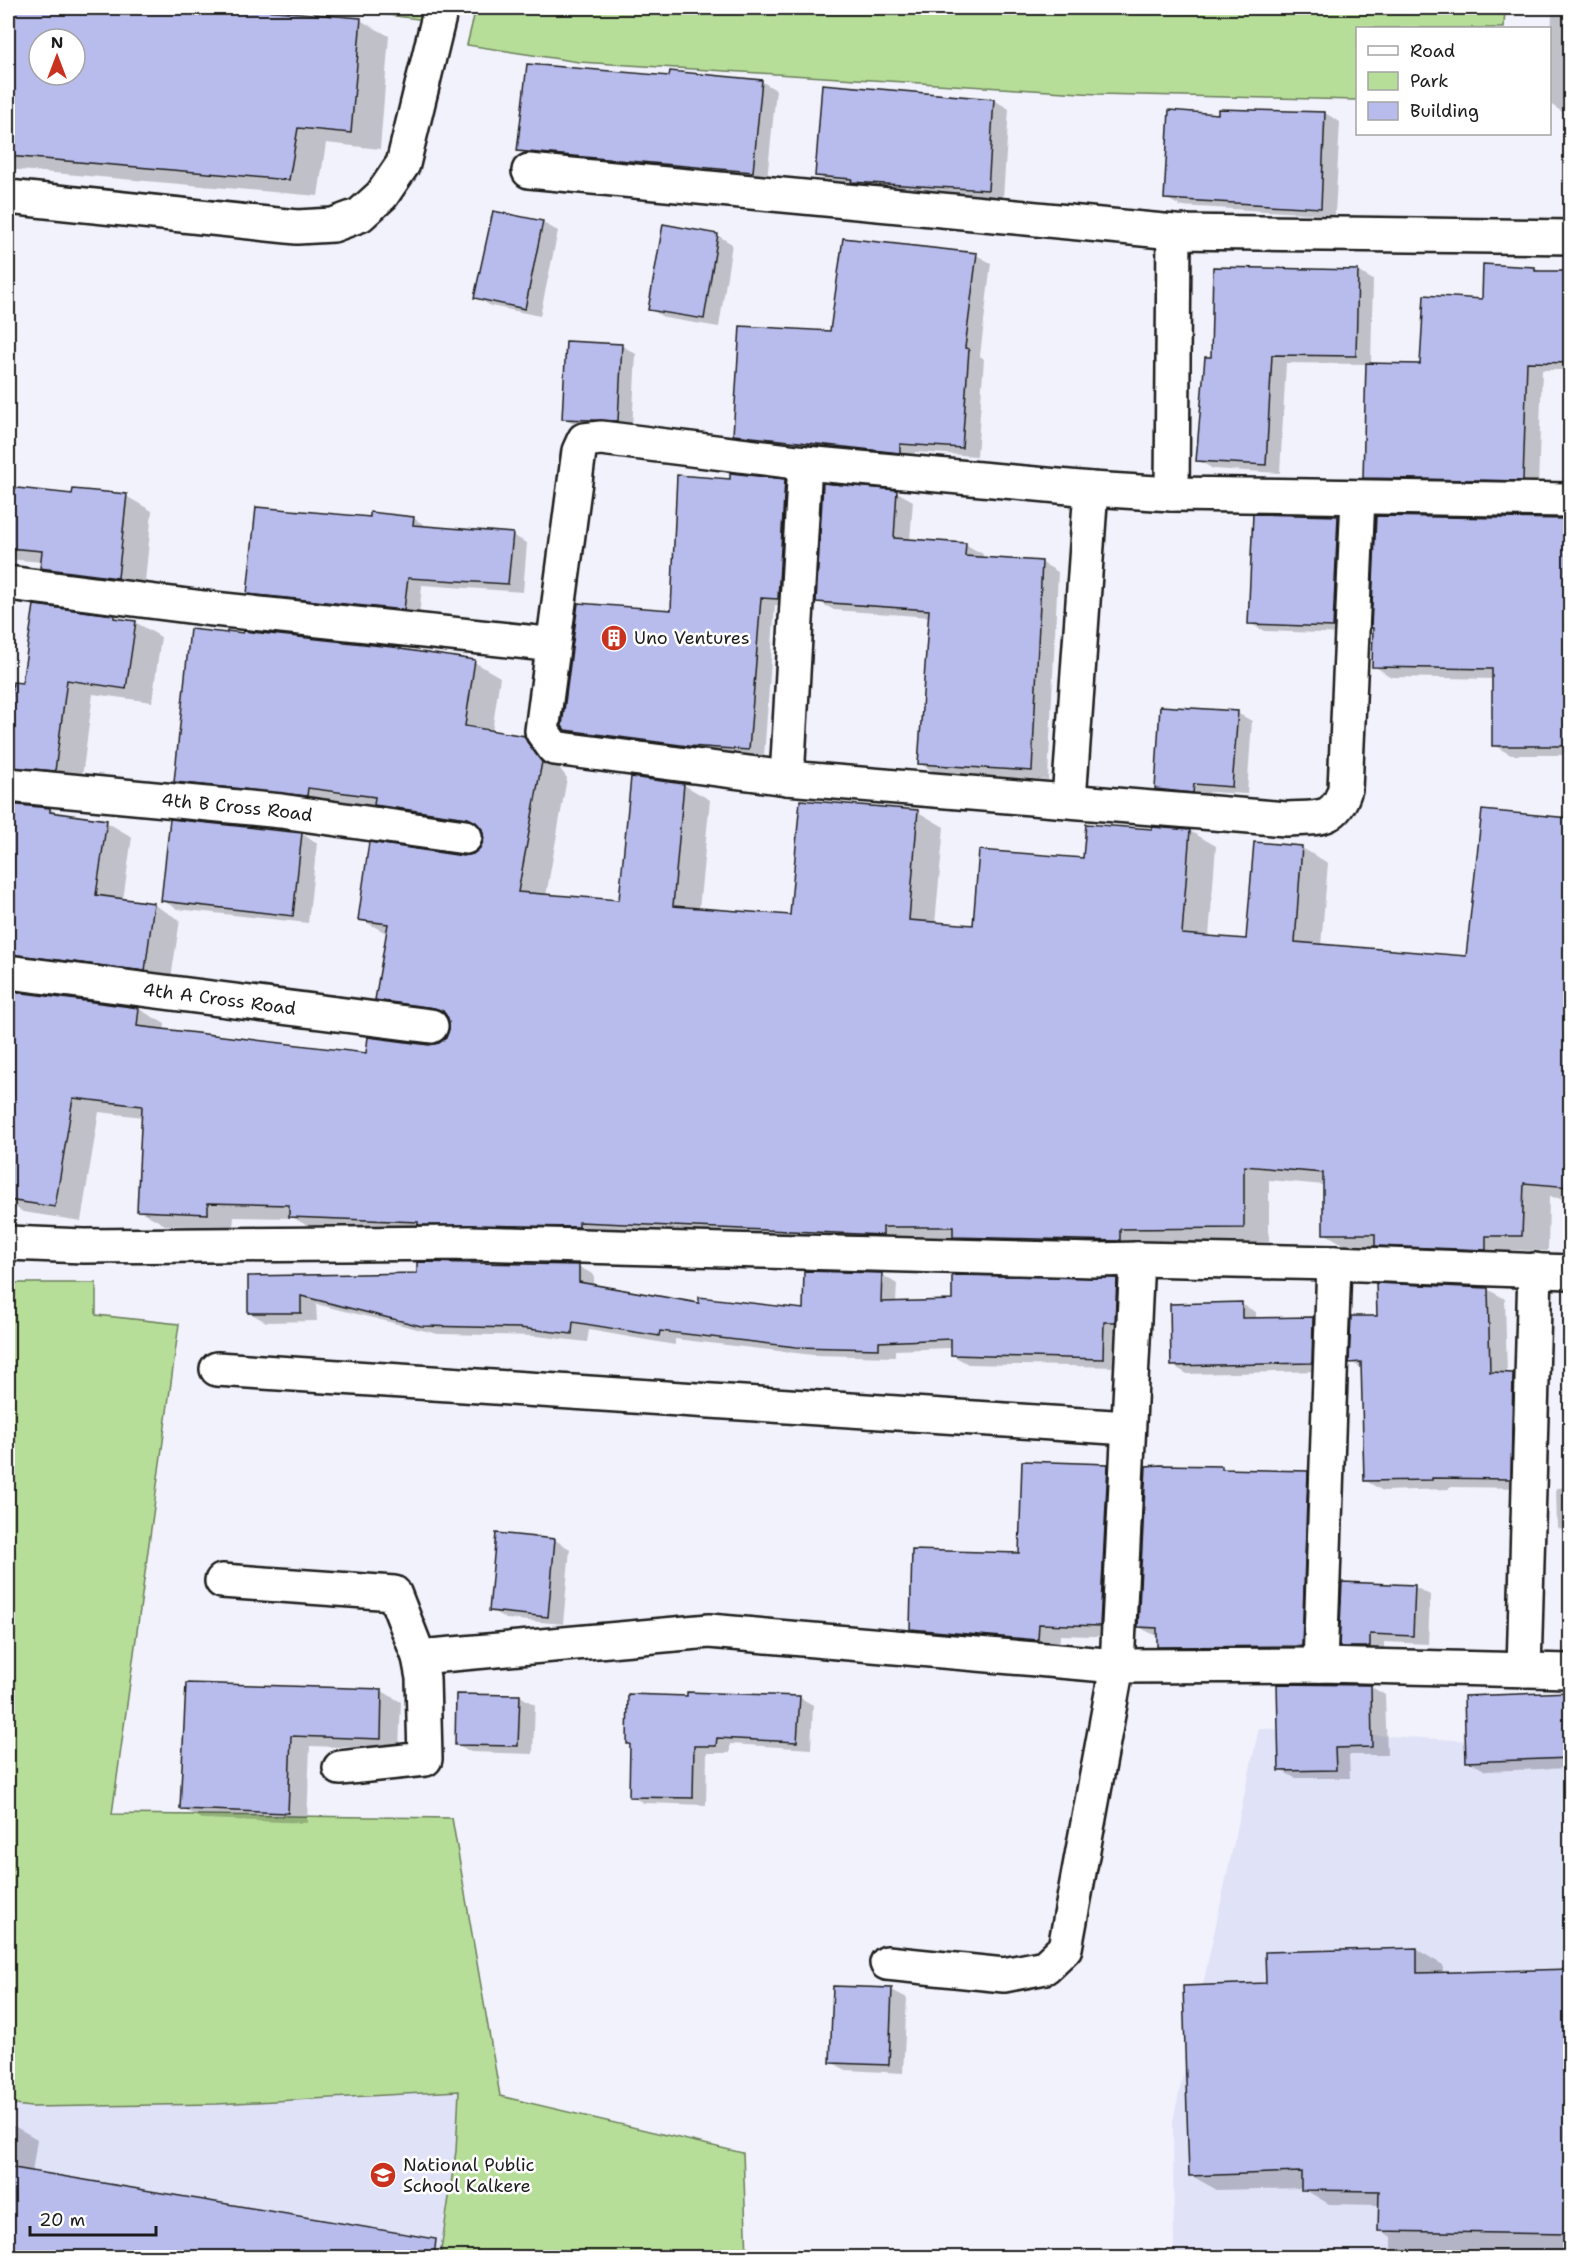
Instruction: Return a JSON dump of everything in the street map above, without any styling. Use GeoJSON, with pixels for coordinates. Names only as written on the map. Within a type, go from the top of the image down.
{"type":"FeatureCollection","features":[{"type":"Feature","properties":{"kind":"street"},"geometry":{"type":"LineString","coordinates":[[8,197],[297,227],[333,225],[360,215],[382,195],[403,164],[441,8]]}},
{"type":"Feature","properties":{"kind":"street"},"geometry":{"type":"LineString","coordinates":[[529,171],[1174,232],[1570,237]]}},
{"type":"Feature","properties":{"kind":"street"},"geometry":{"type":"LineString","coordinates":[[1172,494],[1174,232]]}},
{"type":"Feature","properties":{"kind":"street"},"geometry":{"type":"LineString","coordinates":[[1358,497],[1345,789],[1341,804],[1327,816],[1286,819],[787,778],[554,748],[542,731],[579,452],[584,440],[601,438],[805,463],[1091,489],[1172,494],[1570,500]]}},
{"type":"Feature","properties":{"kind":"street"},"geometry":{"type":"LineString","coordinates":[[787,778],[805,463]]}},
{"type":"Feature","properties":{"kind":"street"},"geometry":{"type":"LineString","coordinates":[[1069,800],[1091,489]]}},
{"type":"Feature","properties":{"kind":"street"},"geometry":{"type":"LineString","coordinates":[[8,583],[204,608],[537,643]]}},
{"type":"Feature","properties":{"kind":"street","name":"4th B Cross Road"},"geometry":{"type":"LineString","coordinates":[[8,785],[280,811],[465,837]]}},
{"type":"Feature","properties":{"kind":"street","name":"4th A Cross Road"},"geometry":{"type":"LineString","coordinates":[[8,972],[431,1026]]}},
{"type":"Feature","properties":{"kind":"street"},"geometry":{"type":"LineString","coordinates":[[8,1243],[84,1246],[470,1243],[1094,1260],[1334,1263],[1570,1272]]}},
{"type":"Feature","properties":{"kind":"street"},"geometry":{"type":"LineString","coordinates":[[887,1963],[1004,1975],[1045,1967],[1065,1948],[1117,1666],[1137,1259]]}},
{"type":"Feature","properties":{"kind":"street"},"geometry":{"type":"LineString","coordinates":[[1320,1665],[1334,1263]]}},
{"type":"Feature","properties":{"kind":"street"},"geometry":{"type":"LineString","coordinates":[[1524,1670],[1535,1270]]}},
{"type":"Feature","properties":{"kind":"street"},"geometry":{"type":"LineString","coordinates":[[217,1369],[1128,1428]]}},
{"type":"Feature","properties":{"kind":"street"},"geometry":{"type":"LineString","coordinates":[[222,1581],[394,1593],[419,1656],[423,1678],[425,1759],[340,1768]]}},
{"type":"Feature","properties":{"kind":"street"},"geometry":{"type":"LineString","coordinates":[[419,1656],[709,1631],[1117,1666],[1320,1665],[1570,1671]]}},
{"type":"Feature","properties":{"kind":"shaded area"},"geometry":{"type":"Polygon","coordinates":[[[1259,1728],[1570,1747],[1570,2257],[1174,2258],[1173,2121],[1259,1728]]]}},
{"type":"Feature","properties":{"kind":"shaded area","name":"National Public School Kalkere"},"geometry":{"type":"Polygon","coordinates":[[[460,2091],[743,2153],[747,2257],[8,2257],[8,2104],[31,2107],[217,2104],[460,2091]]]}},
{"type":"Feature","properties":{"kind":"green space"},"geometry":{"type":"Polygon","coordinates":[[[337,8],[428,8],[425,20],[337,8]]]}},
{"type":"Feature","properties":{"kind":"green space"},"geometry":{"type":"Polygon","coordinates":[[[476,8],[1505,8],[1504,27],[1356,27],[1356,100],[1097,94],[579,62],[467,45],[476,8]]]}},
{"type":"Feature","properties":{"kind":"green space"},"geometry":{"type":"Polygon","coordinates":[[[8,1283],[96,1283],[96,1315],[179,1324],[112,1814],[452,1818],[500,2096],[743,2153],[747,2257],[440,2257],[456,2151],[459,2091],[217,2104],[31,2107],[8,2104],[8,1283]]]}},
{"type":"Feature","properties":{"kind":"building"},"geometry":{"type":"Polygon","coordinates":[[[8,8],[239,8],[361,18],[351,133],[298,128],[289,180],[8,156],[8,8]]]}},
{"type":"Feature","properties":{"kind":"building"},"geometry":{"type":"Polygon","coordinates":[[[527,64],[669,76],[670,71],[762,80],[753,172],[517,151],[527,64]]]}},
{"type":"Feature","properties":{"kind":"building"},"geometry":{"type":"Polygon","coordinates":[[[822,84],[994,99],[988,190],[851,182],[852,179],[815,176],[822,84]]]}},
{"type":"Feature","properties":{"kind":"building"},"geometry":{"type":"Polygon","coordinates":[[[1218,109],[1325,112],[1321,208],[1164,199],[1169,110],[1218,114],[1218,109]]]}},
{"type":"Feature","properties":{"kind":"building"},"geometry":{"type":"Polygon","coordinates":[[[493,211],[543,221],[525,309],[474,298],[493,211]]]}},
{"type":"Feature","properties":{"kind":"building"},"geometry":{"type":"Polygon","coordinates":[[[663,224],[718,234],[704,319],[648,310],[663,224]]]}},
{"type":"Feature","properties":{"kind":"building"},"geometry":{"type":"Polygon","coordinates":[[[843,238],[977,253],[965,348],[969,349],[962,448],[900,444],[900,453],[733,435],[740,326],[830,331],[843,238]]]}},
{"type":"Feature","properties":{"kind":"building"},"geometry":{"type":"Polygon","coordinates":[[[1483,264],[1535,267],[1535,271],[1570,271],[1570,363],[1527,362],[1523,481],[1363,478],[1366,363],[1420,364],[1424,295],[1482,299],[1483,264]]]}},
{"type":"Feature","properties":{"kind":"building"},"geometry":{"type":"Polygon","coordinates":[[[1213,267],[1358,270],[1356,356],[1272,355],[1266,465],[1196,461],[1205,357],[1211,357],[1213,267]]]}},
{"type":"Feature","properties":{"kind":"building"},"geometry":{"type":"Polygon","coordinates":[[[566,341],[622,344],[618,421],[562,419],[566,341]]]}},
{"type":"Feature","properties":{"kind":"building"},"geometry":{"type":"Polygon","coordinates":[[[730,473],[785,479],[778,599],[761,598],[749,750],[688,746],[565,730],[562,726],[578,603],[671,610],[677,475],[730,479],[730,473]]]}},
{"type":"Feature","properties":{"kind":"building"},"geometry":{"type":"Polygon","coordinates":[[[823,483],[897,490],[894,538],[966,543],[965,556],[1042,561],[1032,771],[918,764],[929,610],[816,602],[823,483]]]}},
{"type":"Feature","properties":{"kind":"building"},"geometry":{"type":"Polygon","coordinates":[[[8,487],[72,494],[73,489],[127,494],[118,578],[40,568],[42,551],[8,548],[8,487]]]}},
{"type":"Feature","properties":{"kind":"building"},"geometry":{"type":"Polygon","coordinates":[[[256,507],[370,517],[370,512],[414,517],[413,525],[513,533],[508,584],[408,578],[404,610],[247,594],[256,507]]]}},
{"type":"Feature","properties":{"kind":"building"},"geometry":{"type":"Polygon","coordinates":[[[1253,514],[1338,516],[1333,627],[1248,624],[1253,514]]]}},
{"type":"Feature","properties":{"kind":"building"},"geometry":{"type":"Polygon","coordinates":[[[1376,516],[1570,519],[1570,746],[1492,746],[1492,669],[1372,667],[1373,628],[1371,628],[1376,516]]]}},
{"type":"Feature","properties":{"kind":"building"},"geometry":{"type":"Polygon","coordinates":[[[34,605],[114,615],[114,618],[136,621],[126,689],[67,680],[55,771],[8,767],[8,722],[13,682],[22,683],[34,605]]]}},
{"type":"Feature","properties":{"kind":"building"},"geometry":{"type":"Polygon","coordinates":[[[190,629],[227,633],[227,631],[243,633],[243,631],[401,648],[475,660],[465,726],[525,736],[542,762],[518,892],[619,900],[631,777],[684,784],[673,906],[790,915],[800,800],[918,810],[909,920],[973,925],[979,850],[1083,858],[1086,824],[1152,829],[1152,827],[1190,830],[1182,934],[1246,939],[1254,842],[1302,846],[1295,942],[1466,956],[1482,810],[1570,818],[1570,1187],[1524,1183],[1522,1236],[1486,1236],[1486,1250],[1375,1246],[1375,1234],[1323,1234],[1323,1173],[1244,1166],[1244,1228],[1120,1229],[1120,1241],[953,1237],[953,1227],[883,1227],[883,1235],[579,1222],[579,1227],[418,1225],[418,1222],[289,1217],[289,1205],[208,1203],[208,1214],[137,1211],[142,1106],[73,1098],[55,1207],[8,1200],[8,1124],[13,1092],[8,1091],[8,991],[139,1008],[137,1026],[366,1053],[368,1037],[429,1045],[439,1043],[446,1038],[449,1029],[448,1018],[443,1011],[375,1000],[388,924],[358,920],[369,842],[463,856],[473,854],[480,848],[484,839],[482,829],[468,818],[374,805],[375,797],[308,788],[307,796],[174,782],[190,629]]]}},
{"type":"Feature","properties":{"kind":"building"},"geometry":{"type":"Polygon","coordinates":[[[1160,706],[1238,711],[1232,787],[1194,784],[1193,793],[1155,789],[1160,706]]]}},
{"type":"Feature","properties":{"kind":"building"},"geometry":{"type":"Polygon","coordinates":[[[8,804],[50,808],[50,812],[107,820],[96,895],[154,903],[145,971],[8,954],[8,804]]]}},
{"type":"Feature","properties":{"kind":"building"},"geometry":{"type":"Polygon","coordinates":[[[170,819],[302,833],[293,916],[161,901],[170,819]]]}},
{"type":"Feature","properties":{"kind":"building"},"geometry":{"type":"Polygon","coordinates":[[[417,1262],[579,1265],[579,1282],[699,1303],[699,1297],[803,1309],[804,1271],[882,1273],[881,1302],[952,1300],[952,1275],[1117,1278],[1115,1322],[1104,1322],[1103,1359],[951,1355],[951,1339],[879,1342],[879,1349],[796,1347],[660,1331],[659,1336],[573,1322],[572,1334],[519,1328],[421,1326],[301,1296],[301,1313],[248,1313],[248,1276],[417,1273],[417,1262]]]}},
{"type":"Feature","properties":{"kind":"building"},"geometry":{"type":"Polygon","coordinates":[[[1376,1283],[1488,1288],[1490,1372],[1513,1373],[1511,1479],[1432,1478],[1432,1480],[1364,1481],[1361,1362],[1349,1363],[1351,1316],[1377,1316],[1376,1283]]]}},
{"type":"Feature","properties":{"kind":"building"},"geometry":{"type":"Polygon","coordinates":[[[1242,1302],[1242,1318],[1313,1317],[1312,1363],[1171,1366],[1170,1304],[1242,1302]]]}},
{"type":"Feature","properties":{"kind":"building"},"geometry":{"type":"Polygon","coordinates":[[[1022,1461],[1108,1464],[1100,1626],[1039,1624],[1038,1640],[910,1629],[912,1550],[1019,1553],[1022,1461]]]}},
{"type":"Feature","properties":{"kind":"building"},"geometry":{"type":"Polygon","coordinates":[[[1146,1466],[1308,1471],[1302,1646],[1157,1647],[1157,1628],[1138,1627],[1146,1466]]]}},
{"type":"Feature","properties":{"kind":"building"},"geometry":{"type":"Polygon","coordinates":[[[496,1533],[555,1539],[548,1617],[489,1611],[496,1533]]]}},
{"type":"Feature","properties":{"kind":"building"},"geometry":{"type":"Polygon","coordinates":[[[1342,1582],[1415,1585],[1413,1636],[1370,1634],[1370,1647],[1339,1647],[1342,1582]]]}},
{"type":"Feature","properties":{"kind":"building"},"geometry":{"type":"Polygon","coordinates":[[[186,1683],[382,1689],[381,1739],[291,1736],[288,1813],[180,1809],[186,1683]]]}},
{"type":"Feature","properties":{"kind":"building"},"geometry":{"type":"Polygon","coordinates":[[[1277,1684],[1371,1685],[1372,1747],[1335,1748],[1336,1770],[1279,1771],[1277,1684]]]}},
{"type":"Feature","properties":{"kind":"building"},"geometry":{"type":"Polygon","coordinates":[[[687,1692],[800,1696],[797,1742],[717,1738],[716,1746],[694,1746],[693,1798],[629,1797],[628,1694],[687,1696],[687,1692]]]}},
{"type":"Feature","properties":{"kind":"building"},"geometry":{"type":"Polygon","coordinates":[[[1570,1692],[1570,1758],[1466,1762],[1464,1696],[1570,1692]]]}},
{"type":"Feature","properties":{"kind":"building"},"geometry":{"type":"Polygon","coordinates":[[[456,1694],[520,1695],[518,1746],[455,1745],[456,1694]]]}},
{"type":"Feature","properties":{"kind":"building"},"geometry":{"type":"Polygon","coordinates":[[[1417,1948],[1417,1973],[1570,1969],[1568,2234],[1378,2231],[1379,2191],[1301,2190],[1301,2172],[1189,2176],[1183,1986],[1266,1983],[1265,1952],[1417,1948]]]}},
{"type":"Feature","properties":{"kind":"building"},"geometry":{"type":"Polygon","coordinates":[[[833,1986],[892,1988],[889,2065],[830,2063],[833,1986]]]}},
{"type":"Feature","properties":{"kind":"building"},"geometry":{"type":"Polygon","coordinates":[[[8,2167],[436,2239],[434,2258],[8,2258],[8,2167]]]}},
{"type":"Feature","properties":{"kind":"place","name":"Uno Ventures"},"geometry":{"type":"Point","coordinates":[614,638]}},
{"type":"Feature","properties":{"kind":"place","name":"National Public School Kalkere"},"geometry":{"type":"Point","coordinates":[383,2175]}}]}
